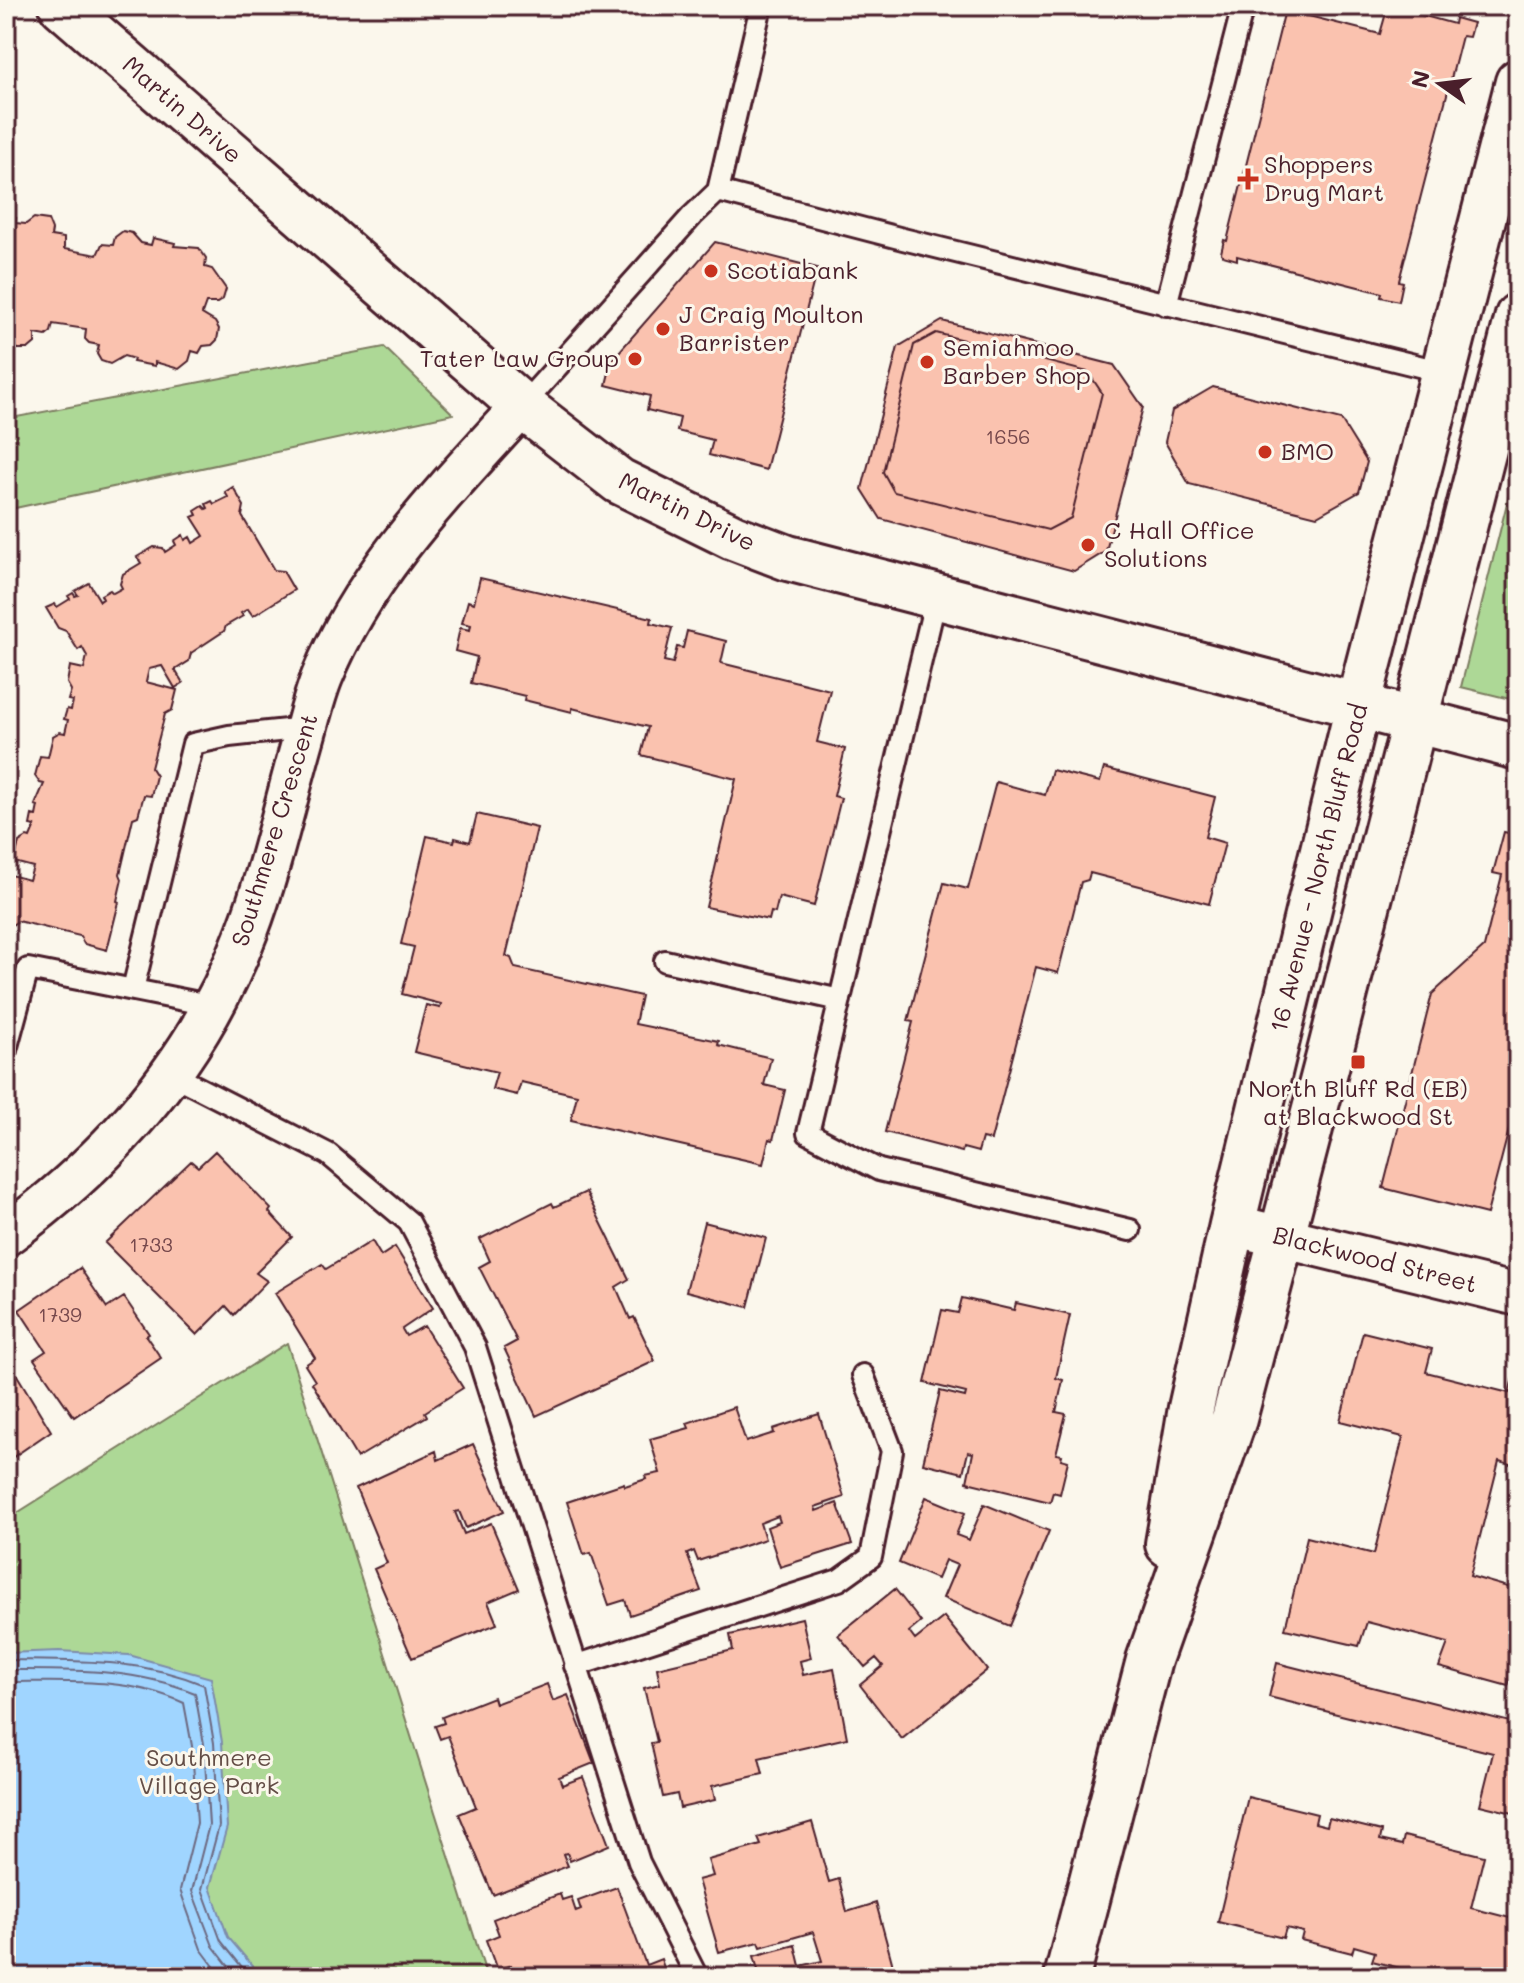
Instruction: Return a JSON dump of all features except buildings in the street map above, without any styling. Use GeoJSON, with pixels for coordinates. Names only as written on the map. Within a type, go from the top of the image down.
{"type":"FeatureCollection","features":[{"type":"Feature","properties":{"kind":"main road","name":"Martin Drive"},"geometry":{"type":"LineString","coordinates":[[62,6],[522,406],[619,481],[698,521],[788,558],[1518,747]]}},
{"type":"Feature","properties":{"kind":"main road","name":"16 Avenue - North Bluff Road"},"geometry":{"type":"LineString","coordinates":[[1149,1660],[1191,1408],[1232,1225],[1358,706],[1518,82]]}},
{"type":"Feature","properties":{"kind":"main road","name":"16 Avenue - North Bluff Road"},"geometry":{"type":"LineString","coordinates":[[1067,1977],[1149,1660],[1234,1419],[1518,316]]}},
{"type":"Feature","properties":{"kind":"street","name":"Southmere Crescent"},"geometry":{"type":"LineString","coordinates":[[6,1235],[55,1200],[110,1146],[171,1074],[214,1006],[247,932],[322,677],[360,601],[416,526],[522,406]]}},
{"type":"Feature","properties":{"kind":"street","name":"Blackwood Street"},"geometry":{"type":"LineString","coordinates":[[1232,1225],[1518,1295]]}},
{"type":"Feature","properties":{"kind":"lane"},"geometry":{"type":"LineString","coordinates":[[522,406],[718,191],[761,6]]}},
{"type":"Feature","properties":{"kind":"lane"},"geometry":{"type":"LineString","coordinates":[[1166,305],[1243,6]]}},
{"type":"Feature","properties":{"kind":"lane"},"geometry":{"type":"LineString","coordinates":[[718,191],[1443,372]]}},
{"type":"Feature","properties":{"kind":"lane"},"geometry":{"type":"LineString","coordinates":[[936,598],[808,1133],[879,1170],[1130,1230]]}},
{"type":"Feature","properties":{"kind":"lane"},"geometry":{"type":"LineString","coordinates":[[133,989],[193,744],[229,736],[306,728]]}},
{"type":"Feature","properties":{"kind":"lane"},"geometry":{"type":"LineString","coordinates":[[665,961],[840,1000]]}},
{"type":"Feature","properties":{"kind":"lane"},"geometry":{"type":"LineString","coordinates":[[6,1050],[28,969],[214,1006]]}},
{"type":"Feature","properties":{"kind":"lane"},"geometry":{"type":"LineString","coordinates":[[171,1074],[328,1154],[409,1222],[475,1347],[639,1862],[697,1977]]}},
{"type":"Feature","properties":{"kind":"lane"},"geometry":{"type":"LineString","coordinates":[[575,1666],[839,1580],[871,1557],[892,1451],[863,1375]]}},
{"type":"Feature","properties":{"kind":"green space"},"geometry":{"type":"Polygon","coordinates":[[[384,347],[453,414],[6,510],[6,419],[384,347]]]}},
{"type":"Feature","properties":{"kind":"green space"},"geometry":{"type":"Polygon","coordinates":[[[1518,459],[1518,701],[1461,687],[1518,459]]]}},
{"type":"Feature","properties":{"kind":"green space","name":"Southmere Village Park"},"geometry":{"type":"Polygon","coordinates":[[[287,1343],[487,1977],[6,1977],[6,1520],[287,1343]]]}},
{"type":"Feature","properties":{"kind":"water"},"geometry":{"type":"Polygon","coordinates":[[[59,1651],[129,1655],[211,1678],[222,1742],[227,1827],[210,1887],[228,1937],[262,1977],[6,1977],[6,1653],[59,1651]]]}},
{"type":"Feature","properties":{"kind":"place","name":"Shoppers Drug Mart"},"geometry":{"type":"Point","coordinates":[1248,179]}},
{"type":"Feature","properties":{"kind":"place","name":"Scotiabank"},"geometry":{"type":"Point","coordinates":[711,271]}},
{"type":"Feature","properties":{"kind":"place","name":"J Craig Moulton Barrister"},"geometry":{"type":"Point","coordinates":[663,329]}},
{"type":"Feature","properties":{"kind":"place","name":"Tater Law Group"},"geometry":{"type":"Point","coordinates":[635,359]}},
{"type":"Feature","properties":{"kind":"place","name":"Semiahmoo Barber Shop"},"geometry":{"type":"Point","coordinates":[927,362]}},
{"type":"Feature","properties":{"kind":"place","name":"BMO"},"geometry":{"type":"Point","coordinates":[1265,452]}},
{"type":"Feature","properties":{"kind":"place","name":"C Hall Office Solutions"},"geometry":{"type":"Point","coordinates":[1088,545]}},
{"type":"Feature","properties":{"kind":"place","name":"North Bluff Rd (EB) at Blackwood St"},"geometry":{"type":"Point","coordinates":[1358,1062]}}]}
